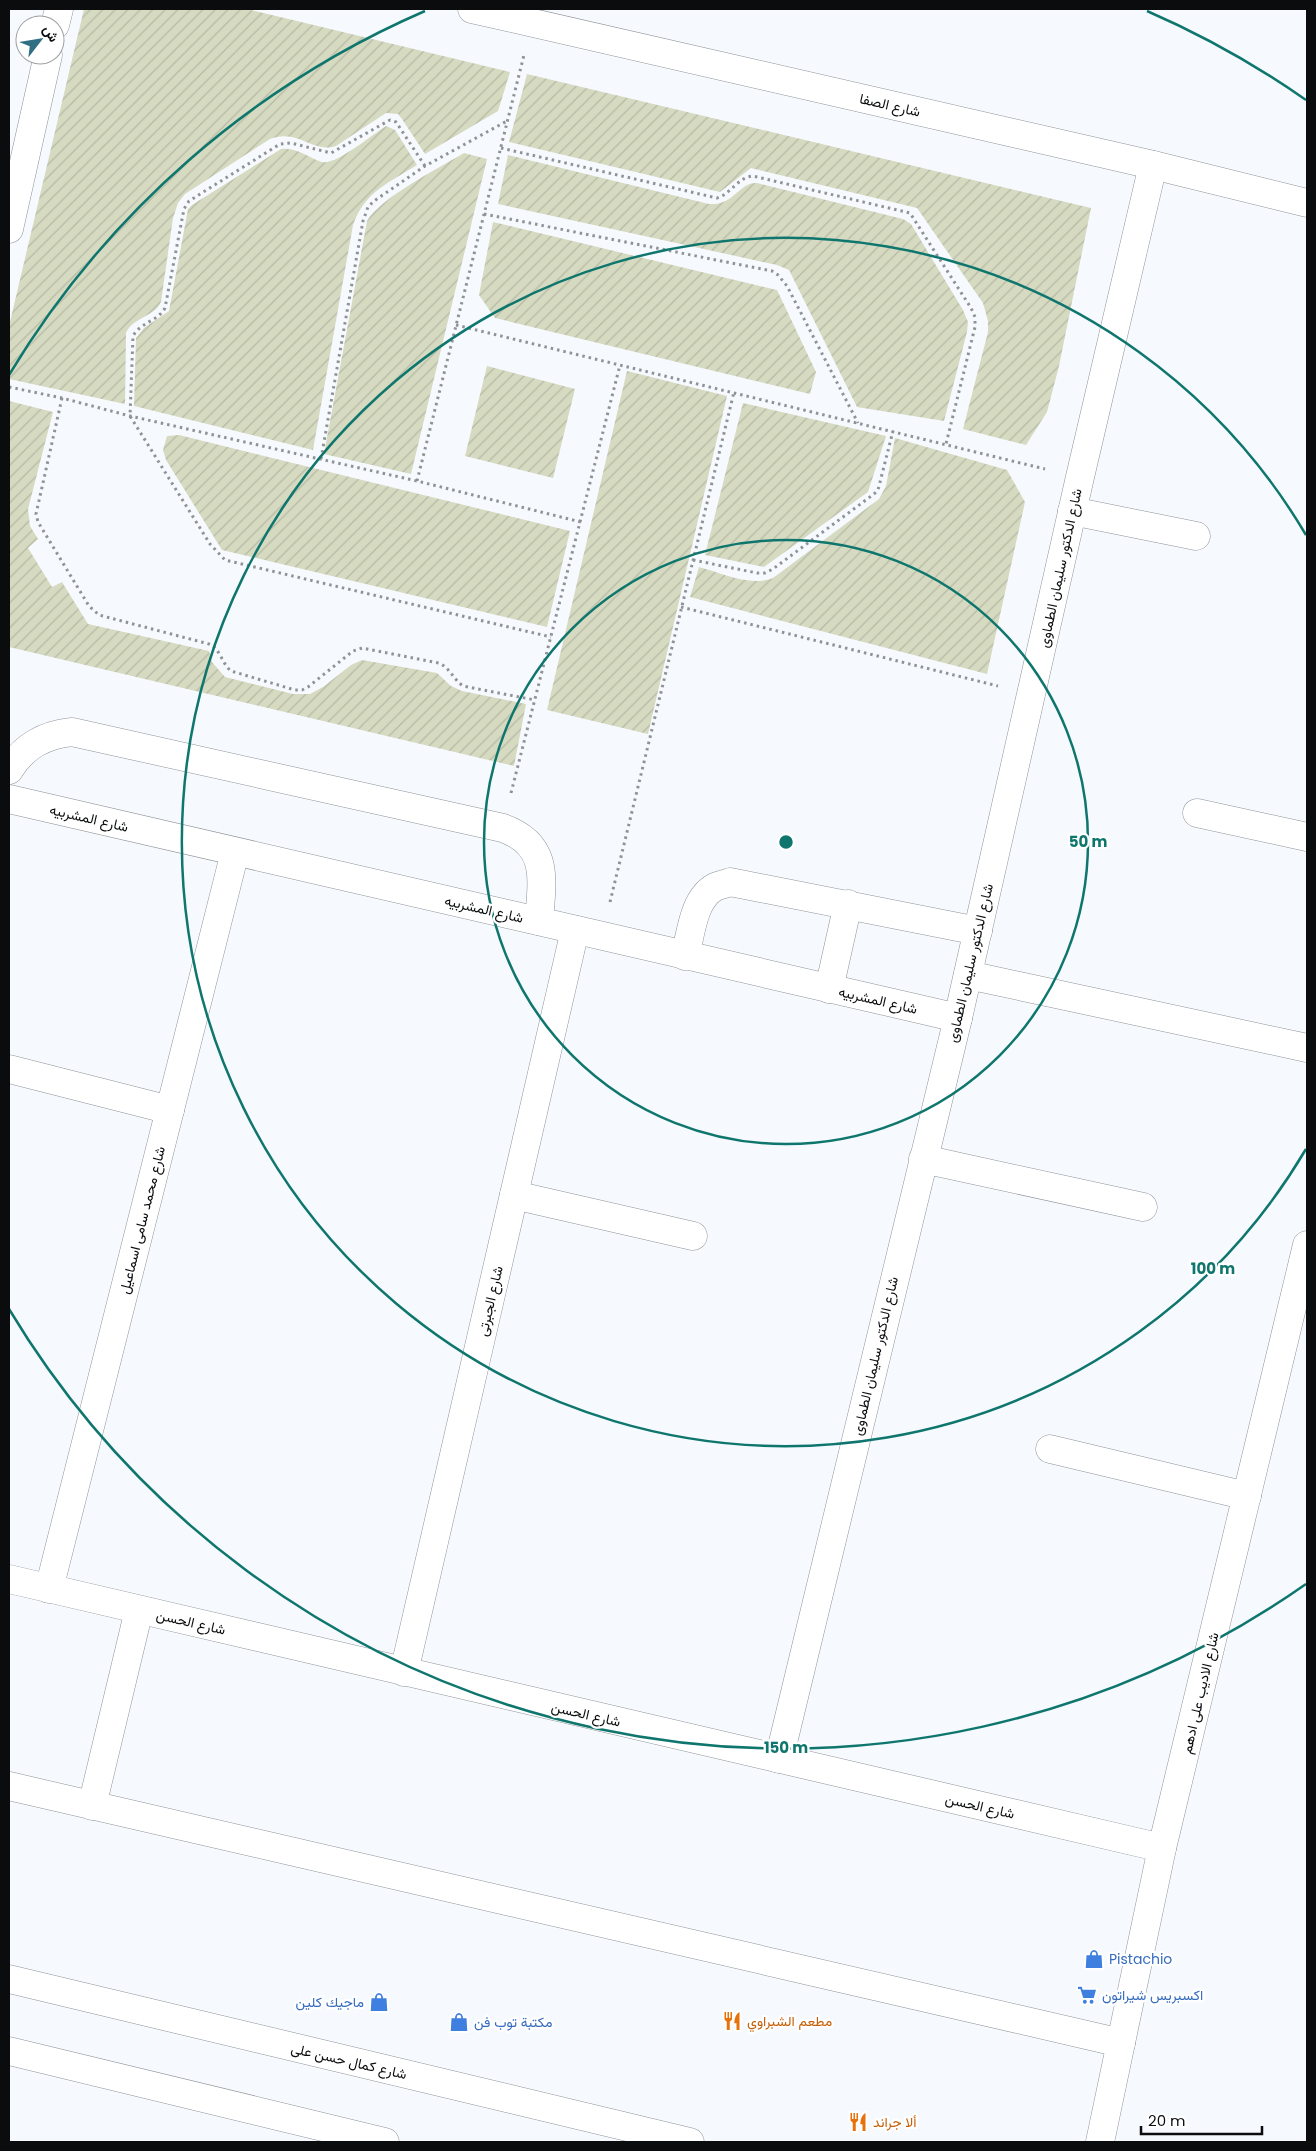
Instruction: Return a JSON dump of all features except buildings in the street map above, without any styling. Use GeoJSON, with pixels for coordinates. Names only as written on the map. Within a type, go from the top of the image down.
{"type":"FeatureCollection","features":[{"type":"Feature","properties":{"kind":"street","name":"شارع الصفا"},"geometry":{"type":"LineString","coordinates":[[472,9],[1153,165],[1307,203]]}},
{"type":"Feature","properties":{"kind":"street"},"geometry":{"type":"LineString","coordinates":[[9,229],[46,65]]}},
{"type":"Feature","properties":{"kind":"street","name":"شارع الدكتور سليمان الطماوى"},"geometry":{"type":"LineString","coordinates":[[779,1759],[958,1018],[1080,477],[1153,165]]}},
{"type":"Feature","properties":{"kind":"street"},"geometry":{"type":"LineString","coordinates":[[1072,512],[1196,536]]}},
{"type":"Feature","properties":{"kind":"street"},"geometry":{"type":"LineString","coordinates":[[9,770],[25,750],[38,740],[55,734],[72,732],[502,828],[518,833],[530,844],[538,857],[542,873],[539,921]]}},
{"type":"Feature","properties":{"kind":"street","name":"شارع المشربيه"},"geometry":{"type":"LineString","coordinates":[[9,799],[958,1018]]}},
{"type":"Feature","properties":{"kind":"street"},"geometry":{"type":"LineString","coordinates":[[1197,813],[1307,837]]}},
{"type":"Feature","properties":{"kind":"street","name":"شارع محمد سامى اسماعيل"},"geometry":{"type":"LineString","coordinates":[[50,1589],[235,852]]}},
{"type":"Feature","properties":{"kind":"street"},"geometry":{"type":"LineString","coordinates":[[686,956],[696,912],[703,898],[715,887],[730,882],[978,930]]}},
{"type":"Feature","properties":{"kind":"street"},"geometry":{"type":"LineString","coordinates":[[829,989],[848,904]]}},
{"type":"Feature","properties":{"kind":"street","name":"شارع الجبرتى"},"geometry":{"type":"LineString","coordinates":[[404,1672],[575,930]]}},
{"type":"Feature","properties":{"kind":"street"},"geometry":{"type":"LineString","coordinates":[[968,975],[1307,1048]]}},
{"type":"Feature","properties":{"kind":"street"},"geometry":{"type":"LineString","coordinates":[[9,1069],[170,1110]]}},
{"type":"Feature","properties":{"kind":"street"},"geometry":{"type":"LineString","coordinates":[[923,1159],[1144,1207]]}},
{"type":"Feature","properties":{"kind":"street"},"geometry":{"type":"LineString","coordinates":[[514,1195],[693,1236]]}},
{"type":"Feature","properties":{"kind":"street","name":"شارع الاديب على ادهم"},"geometry":{"type":"LineString","coordinates":[[1100,2142],[1162,1848],[1307,1245]]}},
{"type":"Feature","properties":{"kind":"street"},"geometry":{"type":"LineString","coordinates":[[1050,1449],[1247,1496]]}},
{"type":"Feature","properties":{"kind":"street","name":"شارع الحسن"},"geometry":{"type":"LineString","coordinates":[[9,1580],[1162,1848]]}},
{"type":"Feature","properties":{"kind":"street"},"geometry":{"type":"LineString","coordinates":[[92,1806],[139,1610]]}},
{"type":"Feature","properties":{"kind":"street"},"geometry":{"type":"LineString","coordinates":[[9,1786],[1121,2043]]}},
{"type":"Feature","properties":{"kind":"street","name":"شارع كمال حسن على"},"geometry":{"type":"LineString","coordinates":[[9,1979],[690,2142]]}},
{"type":"Feature","properties":{"kind":"street"},"geometry":{"type":"LineString","coordinates":[[9,2051],[385,2142]]}},
{"type":"Feature","properties":{"kind":"path"},"geometry":{"type":"LineString","coordinates":[[417,481],[532,23]]}},
{"type":"Feature","properties":{"kind":"path"},"geometry":{"type":"LineString","coordinates":[[425,166],[396,122],[390,120],[331,153],[288,142],[280,144],[188,201],[184,209],[165,308],[161,313],[140,326],[133,336],[130,416],[210,544],[225,560],[550,638]]}},
{"type":"Feature","properties":{"kind":"path"},"geometry":{"type":"LineString","coordinates":[[320,459],[365,213],[374,201],[425,166],[508,120]]}},
{"type":"Feature","properties":{"kind":"path"},"geometry":{"type":"LineString","coordinates":[[501,148],[717,198],[722,196],[740,180],[754,176],[910,213],[975,317],[975,327],[946,444]]}},
{"type":"Feature","properties":{"kind":"path"},"geometry":{"type":"LineString","coordinates":[[484,214],[772,271],[787,286],[858,423]]}},
{"type":"Feature","properties":{"kind":"path"},"geometry":{"type":"LineString","coordinates":[[456,325],[1080,477]]}},
{"type":"Feature","properties":{"kind":"path"},"geometry":{"type":"LineString","coordinates":[[502,828],[620,365]]}},
{"type":"Feature","properties":{"kind":"path"},"geometry":{"type":"LineString","coordinates":[[9,387],[417,481],[581,522]]}},
{"type":"Feature","properties":{"kind":"path"},"geometry":{"type":"LineString","coordinates":[[602,936],[734,392]]}},
{"type":"Feature","properties":{"kind":"path"},"geometry":{"type":"LineString","coordinates":[[62,398],[36,514],[38,522],[95,612],[103,617],[211,644],[231,671],[295,690],[302,690],[308,687],[353,651],[362,648],[439,663],[448,668],[456,681],[463,686],[535,700]]}},
{"type":"Feature","properties":{"kind":"path"},"geometry":{"type":"LineString","coordinates":[[693,560],[757,573],[765,573],[773,569],[870,498],[878,490],[893,431]]}},
{"type":"Feature","properties":{"kind":"path"},"geometry":{"type":"LineString","coordinates":[[681,607],[1032,694]]}},
{"type":"Feature","properties":{"kind":"green space"},"geometry":{"type":"Polygon","coordinates":[[[84,9],[247,9],[510,72],[498,111],[425,154],[398,114],[386,113],[336,146],[320,147],[297,138],[280,136],[270,139],[185,194],[178,203],[173,218],[161,302],[153,311],[133,324],[126,333],[125,404],[9,379],[9,326],[84,9]]]}},
{"type":"Feature","properties":{"kind":"green space"},"geometry":{"type":"Polygon","coordinates":[[[527,74],[1091,208],[1059,366],[1047,412],[1026,445],[963,429],[988,332],[988,321],[983,303],[917,208],[751,168],[720,192],[509,142],[527,74]]]}},
{"type":"Feature","properties":{"kind":"green space"},"geometry":{"type":"Polygon","coordinates":[[[386,126],[395,130],[417,165],[371,196],[358,213],[353,225],[313,450],[134,406],[136,338],[144,328],[169,311],[188,209],[281,149],[292,149],[322,162],[328,162],[345,154],[386,126]]]}},
{"type":"Feature","properties":{"kind":"green space"},"geometry":{"type":"Polygon","coordinates":[[[464,153],[487,159],[411,474],[324,454],[367,221],[374,212],[397,193],[464,153]]]}},
{"type":"Feature","properties":{"kind":"green space"},"geometry":{"type":"Polygon","coordinates":[[[508,155],[709,204],[718,204],[725,201],[751,183],[757,183],[903,219],[911,224],[963,310],[968,322],[944,421],[857,407],[789,270],[777,265],[498,204],[508,155]]]}},
{"type":"Feature","properties":{"kind":"green space"},"geometry":{"type":"Polygon","coordinates":[[[493,222],[777,290],[816,372],[810,394],[495,318],[479,295],[493,222]]]}},
{"type":"Feature","properties":{"kind":"green space"},"geometry":{"type":"Polygon","coordinates":[[[487,366],[575,389],[553,478],[465,456],[487,366]]]}},
{"type":"Feature","properties":{"kind":"green space"},"geometry":{"type":"Polygon","coordinates":[[[627,371],[727,396],[648,734],[547,710],[627,371]]]}},
{"type":"Feature","properties":{"kind":"green space"},"geometry":{"type":"Polygon","coordinates":[[[9,401],[53,412],[28,509],[30,526],[38,539],[28,548],[52,587],[62,582],[88,624],[209,651],[212,662],[225,677],[293,694],[310,694],[323,687],[351,665],[362,660],[437,673],[451,686],[462,691],[526,704],[514,766],[9,647],[9,401]]]}},
{"type":"Feature","properties":{"kind":"green space"},"geometry":{"type":"Polygon","coordinates":[[[743,403],[886,436],[868,492],[764,567],[705,555],[743,403]]]}},
{"type":"Feature","properties":{"kind":"green space"},"geometry":{"type":"Polygon","coordinates":[[[179,435],[570,531],[547,627],[222,550],[166,460],[163,450],[167,436],[179,435]]]}},
{"type":"Feature","properties":{"kind":"green space"},"geometry":{"type":"Polygon","coordinates":[[[895,438],[1007,470],[1025,502],[987,674],[690,597],[699,567],[746,580],[755,581],[773,578],[879,499],[886,486],[895,438]]]}},
{"type":"Feature","properties":{"kind":"place","name":"Pistachio"},"geometry":{"type":"Point","coordinates":[1094,1959]}},
{"type":"Feature","properties":{"kind":"place","name":"اكسبريس شيراتون"},"geometry":{"type":"Point","coordinates":[1087,1995]}},
{"type":"Feature","properties":{"kind":"place","name":"ماجيك كلين"},"geometry":{"type":"Point","coordinates":[379,2002]}},
{"type":"Feature","properties":{"kind":"place","name":"مطعم الشبراوي"},"geometry":{"type":"Point","coordinates":[732,2021]}},
{"type":"Feature","properties":{"kind":"place","name":"مكتبة توب فن"},"geometry":{"type":"Point","coordinates":[459,2022]}},
{"type":"Feature","properties":{"kind":"place","name":"ألا جراند"},"geometry":{"type":"Point","coordinates":[858,2122]}}]}
